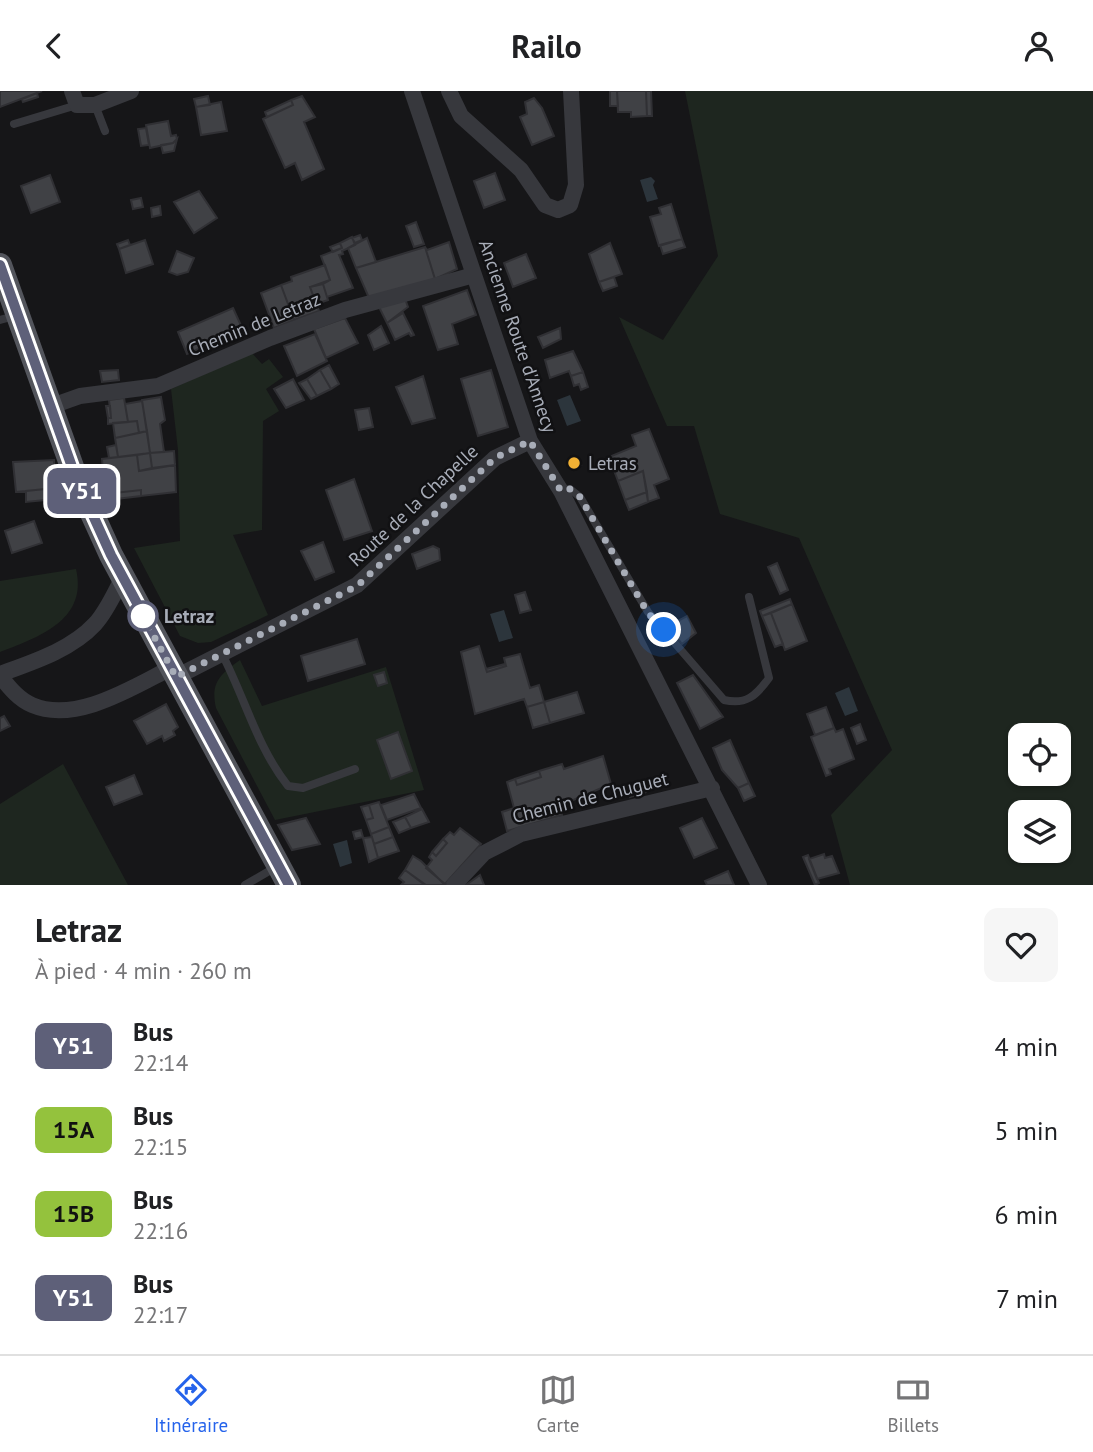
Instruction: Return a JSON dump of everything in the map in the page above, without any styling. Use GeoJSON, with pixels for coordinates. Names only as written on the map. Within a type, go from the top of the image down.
{"type":"FeatureCollection","features":[{"type":"Feature","properties":{"kind":"main road"},"geometry":{"type":"LineString","coordinates":[[0,265],[9,318],[49,407],[92,515],[173,672],[284,875]]}},
{"type":"Feature","properties":{"kind":"street"},"geometry":{"type":"LineString","coordinates":[[74,98],[95,105],[131,91]]}},
{"type":"Feature","properties":{"kind":"street","name":"Ancienne Route d'Annecy"},"geometry":{"type":"LineString","coordinates":[[412,91],[530,441],[561,491],[759,885]]}},
{"type":"Feature","properties":{"kind":"street"},"geometry":{"type":"LineString","coordinates":[[449,91],[461,116],[521,170],[545,205],[558,210],[570,205],[576,185],[571,91]]}},
{"type":"Feature","properties":{"kind":"street","name":"Chemin de Letraz"},"geometry":{"type":"LineString","coordinates":[[49,407],[80,396],[158,386],[270,338],[345,310],[474,275]]}},
{"type":"Feature","properties":{"kind":"street","name":"Route de la Chapelle"},"geometry":{"type":"LineString","coordinates":[[0,675],[15,694],[31,705],[59,710],[105,699],[222,654],[357,586],[495,458],[530,441]]}},
{"type":"Feature","properties":{"kind":"street"},"geometry":{"type":"LineString","coordinates":[[0,675],[48,655],[82,635],[97,623],[123,577]]}},
{"type":"Feature","properties":{"kind":"street","name":"Chemin de Chuguet"},"geometry":{"type":"LineString","coordinates":[[454,885],[484,853],[520,834],[712,788]]}},
{"type":"Feature","properties":{"kind":"lane"},"geometry":{"type":"LineString","coordinates":[[14,124],[74,98]]}},
{"type":"Feature","properties":{"kind":"lane"},"geometry":{"type":"LineString","coordinates":[[95,105],[105,131]]}},
{"type":"Feature","properties":{"kind":"lane"},"geometry":{"type":"LineString","coordinates":[[561,491],[570,489],[580,497],[648,613],[724,700],[740,703],[757,694],[769,678],[749,597]]}},
{"type":"Feature","properties":{"kind":"lane"},"geometry":{"type":"LineString","coordinates":[[222,654],[248,715],[277,772],[288,786],[303,788],[355,769]]}},
{"type":"Feature","properties":{"kind":"lane"},"geometry":{"type":"LineString","coordinates":[[245,885],[284,875]]}},
{"type":"Feature","properties":{"kind":"shaded area"},"geometry":{"type":"Polygon","coordinates":[[[685,91],[1093,91],[1093,885],[850,885],[831,815],[892,750],[799,538],[720,514],[694,426],[667,426],[619,317],[663,340],[718,256],[685,91]]]}},
{"type":"Feature","properties":{"kind":"shaded area"},"geometry":{"type":"Polygon","coordinates":[[[651,177],[655,181],[653,185],[658,199],[647,202],[640,180],[651,177]]]}},
{"type":"Feature","properties":{"kind":"shaded area"},"geometry":{"type":"Polygon","coordinates":[[[252,353],[262,364],[269,359],[283,377],[266,389],[279,411],[263,421],[262,530],[233,535],[268,615],[211,642],[198,643],[180,636],[134,548],[180,541],[178,450],[171,389],[252,353]]]}},
{"type":"Feature","properties":{"kind":"shaded area"},"geometry":{"type":"Polygon","coordinates":[[[570,395],[581,421],[567,426],[557,400],[570,395]]]}},
{"type":"Feature","properties":{"kind":"shaded area"},"geometry":{"type":"Polygon","coordinates":[[[76,569],[78,587],[68,614],[44,633],[0,652],[0,581],[76,569]]]}},
{"type":"Feature","properties":{"kind":"shaded area"},"geometry":{"type":"Polygon","coordinates":[[[504,610],[513,638],[499,642],[490,614],[504,610]]]}},
{"type":"Feature","properties":{"kind":"shaded area"},"geometry":{"type":"Polygon","coordinates":[[[240,660],[262,706],[386,667],[424,790],[275,820],[216,708],[216,685],[227,670],[240,660]]]}},
{"type":"Feature","properties":{"kind":"shaded area"},"geometry":{"type":"Polygon","coordinates":[[[849,687],[858,711],[845,716],[835,693],[849,687]]]}},
{"type":"Feature","properties":{"kind":"shaded area"},"geometry":{"type":"Polygon","coordinates":[[[63,764],[128,885],[0,885],[0,804],[63,764]]]}},
{"type":"Feature","properties":{"kind":"shaded area"},"geometry":{"type":"Polygon","coordinates":[[[347,840],[352,863],[340,867],[333,844],[347,840]]]}},
{"type":"Feature","properties":{"kind":"building"},"geometry":{"type":"Polygon","coordinates":[[[0,91],[42,91],[0,107],[0,91]]]}},
{"type":"Feature","properties":{"kind":"building"},"geometry":{"type":"Polygon","coordinates":[[[610,91],[617,91],[618,106],[610,106],[610,91]]]}},
{"type":"Feature","properties":{"kind":"building"},"geometry":{"type":"Polygon","coordinates":[[[617,91],[646,91],[647,116],[631,117],[631,112],[618,112],[617,91]]]}},
{"type":"Feature","properties":{"kind":"building"},"geometry":{"type":"Polygon","coordinates":[[[646,91],[651,91],[652,116],[647,116],[646,91]]]}},
{"type":"Feature","properties":{"kind":"building"},"geometry":{"type":"Polygon","coordinates":[[[37,93],[38,97],[23,102],[22,99],[37,93]]]}},
{"type":"Feature","properties":{"kind":"building"},"geometry":{"type":"Polygon","coordinates":[[[208,96],[210,105],[196,107],[194,99],[208,96]]]}},
{"type":"Feature","properties":{"kind":"building"},"geometry":{"type":"Polygon","coordinates":[[[302,96],[315,117],[304,122],[324,169],[302,180],[295,163],[285,168],[263,119],[293,105],[291,100],[302,96]]]}},
{"type":"Feature","properties":{"kind":"building"},"geometry":{"type":"Polygon","coordinates":[[[534,98],[542,108],[554,136],[532,145],[520,117],[527,114],[525,102],[534,98]]]}},
{"type":"Feature","properties":{"kind":"building"},"geometry":{"type":"Polygon","coordinates":[[[291,100],[293,105],[267,117],[265,112],[291,100]]]}},
{"type":"Feature","properties":{"kind":"building"},"geometry":{"type":"Polygon","coordinates":[[[221,102],[227,131],[201,135],[196,107],[221,102]]]}},
{"type":"Feature","properties":{"kind":"building"},"geometry":{"type":"Polygon","coordinates":[[[168,121],[171,136],[176,135],[177,139],[173,143],[150,148],[146,125],[168,121]]]}},
{"type":"Feature","properties":{"kind":"building"},"geometry":{"type":"Polygon","coordinates":[[[146,128],[149,145],[141,146],[138,129],[146,128]]]}},
{"type":"Feature","properties":{"kind":"building"},"geometry":{"type":"Polygon","coordinates":[[[177,139],[174,151],[163,153],[161,145],[173,143],[177,139]]]}},
{"type":"Feature","properties":{"kind":"building"},"geometry":{"type":"Polygon","coordinates":[[[495,173],[505,200],[484,208],[474,181],[495,173]]]}},
{"type":"Feature","properties":{"kind":"building"},"geometry":{"type":"Polygon","coordinates":[[[50,175],[60,202],[31,213],[21,186],[50,175]]]}},
{"type":"Feature","properties":{"kind":"building"},"geometry":{"type":"Polygon","coordinates":[[[199,191],[217,218],[194,233],[174,202],[199,191]]]}},
{"type":"Feature","properties":{"kind":"building"},"geometry":{"type":"Polygon","coordinates":[[[141,198],[143,207],[133,209],[131,200],[141,198]]]}},
{"type":"Feature","properties":{"kind":"building"},"geometry":{"type":"Polygon","coordinates":[[[671,204],[682,239],[659,246],[650,217],[661,214],[659,208],[671,204]]]}},
{"type":"Feature","properties":{"kind":"building"},"geometry":{"type":"Polygon","coordinates":[[[160,206],[161,215],[152,217],[151,208],[160,206]]]}},
{"type":"Feature","properties":{"kind":"building"},"geometry":{"type":"Polygon","coordinates":[[[416,222],[424,244],[414,247],[406,226],[416,222]]]}},
{"type":"Feature","properties":{"kind":"building"},"geometry":{"type":"Polygon","coordinates":[[[360,235],[362,240],[355,243],[352,238],[360,235]]]}},
{"type":"Feature","properties":{"kind":"building"},"geometry":{"type":"Polygon","coordinates":[[[352,237],[355,245],[339,255],[353,288],[327,297],[323,284],[330,280],[321,256],[342,248],[340,243],[352,237]]]}},
{"type":"Feature","properties":{"kind":"building"},"geometry":{"type":"Polygon","coordinates":[[[367,238],[376,262],[356,268],[348,248],[367,238]]]}},
{"type":"Feature","properties":{"kind":"building"},"geometry":{"type":"Polygon","coordinates":[[[682,239],[685,247],[663,254],[660,245],[682,239]]]}},
{"type":"Feature","properties":{"kind":"building"},"geometry":{"type":"Polygon","coordinates":[[[128,240],[130,245],[119,249],[117,244],[128,240]]]}},
{"type":"Feature","properties":{"kind":"building"},"geometry":{"type":"Polygon","coordinates":[[[145,240],[153,264],[126,273],[119,249],[145,240]]]}},
{"type":"Feature","properties":{"kind":"building"},"geometry":{"type":"Polygon","coordinates":[[[449,242],[457,269],[435,279],[425,247],[427,250],[449,242]]]}},
{"type":"Feature","properties":{"kind":"building"},"geometry":{"type":"Polygon","coordinates":[[[340,243],[342,248],[333,252],[330,247],[340,243]]]}},
{"type":"Feature","properties":{"kind":"building"},"geometry":{"type":"Polygon","coordinates":[[[610,243],[622,274],[599,282],[589,254],[610,243]]]}},
{"type":"Feature","properties":{"kind":"building"},"geometry":{"type":"Polygon","coordinates":[[[425,247],[435,279],[369,298],[356,268],[425,247]]]}},
{"type":"Feature","properties":{"kind":"building"},"geometry":{"type":"Polygon","coordinates":[[[177,251],[194,258],[188,272],[177,275],[169,272],[177,251]]]}},
{"type":"Feature","properties":{"kind":"building"},"geometry":{"type":"Polygon","coordinates":[[[526,254],[536,278],[513,287],[504,263],[526,254]]]}},
{"type":"Feature","properties":{"kind":"building"},"geometry":{"type":"Polygon","coordinates":[[[325,265],[330,280],[310,287],[319,311],[294,320],[281,285],[292,281],[291,277],[325,265]]]}},
{"type":"Feature","properties":{"kind":"building"},"geometry":{"type":"Polygon","coordinates":[[[614,277],[617,286],[603,291],[599,282],[614,277]]]}},
{"type":"Feature","properties":{"kind":"building"},"geometry":{"type":"Polygon","coordinates":[[[323,284],[328,300],[316,304],[310,287],[323,284]]]}},
{"type":"Feature","properties":{"kind":"building"},"geometry":{"type":"Polygon","coordinates":[[[281,285],[294,320],[274,328],[261,293],[281,285]]]}},
{"type":"Feature","properties":{"kind":"building"},"geometry":{"type":"Polygon","coordinates":[[[467,290],[476,315],[452,324],[458,344],[438,350],[423,306],[467,290]]]}},
{"type":"Feature","properties":{"kind":"building"},"geometry":{"type":"Polygon","coordinates":[[[404,296],[408,307],[387,323],[379,307],[404,296]]]}},
{"type":"Feature","properties":{"kind":"building"},"geometry":{"type":"Polygon","coordinates":[[[233,308],[243,330],[187,354],[178,332],[233,308]]]}},
{"type":"Feature","properties":{"kind":"building"},"geometry":{"type":"Polygon","coordinates":[[[403,313],[414,335],[409,333],[395,340],[387,323],[403,313]]]}},
{"type":"Feature","properties":{"kind":"building"},"geometry":{"type":"Polygon","coordinates":[[[345,318],[358,343],[326,358],[314,329],[345,318]]]}},
{"type":"Feature","properties":{"kind":"building"},"geometry":{"type":"Polygon","coordinates":[[[381,326],[389,343],[374,350],[368,335],[381,326]]]}},
{"type":"Feature","properties":{"kind":"building"},"geometry":{"type":"Polygon","coordinates":[[[560,328],[561,339],[543,348],[538,337],[560,328]]]}},
{"type":"Feature","properties":{"kind":"building"},"geometry":{"type":"Polygon","coordinates":[[[315,334],[327,361],[297,376],[284,346],[315,334]]]}},
{"type":"Feature","properties":{"kind":"building"},"geometry":{"type":"Polygon","coordinates":[[[573,351],[583,372],[571,376],[569,371],[550,378],[545,360],[573,351]]]}},
{"type":"Feature","properties":{"kind":"building"},"geometry":{"type":"Polygon","coordinates":[[[329,365],[339,384],[331,389],[320,370],[329,365]]]}},
{"type":"Feature","properties":{"kind":"building"},"geometry":{"type":"Polygon","coordinates":[[[118,370],[119,380],[102,382],[100,371],[118,370]]]}},
{"type":"Feature","properties":{"kind":"building"},"geometry":{"type":"Polygon","coordinates":[[[320,370],[331,389],[317,396],[307,379],[320,370]]]}},
{"type":"Feature","properties":{"kind":"building"},"geometry":{"type":"Polygon","coordinates":[[[491,370],[508,427],[478,436],[461,379],[491,370]]]}},
{"type":"Feature","properties":{"kind":"building"},"geometry":{"type":"Polygon","coordinates":[[[583,372],[588,387],[581,390],[579,384],[574,386],[571,376],[583,372]]]}},
{"type":"Feature","properties":{"kind":"building"},"geometry":{"type":"Polygon","coordinates":[[[423,376],[435,418],[412,424],[396,387],[423,376]]]}},
{"type":"Feature","properties":{"kind":"building"},"geometry":{"type":"Polygon","coordinates":[[[293,379],[304,400],[286,408],[274,389],[293,379]]]}},
{"type":"Feature","properties":{"kind":"building"},"geometry":{"type":"Polygon","coordinates":[[[307,379],[317,396],[311,399],[299,383],[307,379]]]}},
{"type":"Feature","properties":{"kind":"building"},"geometry":{"type":"Polygon","coordinates":[[[161,397],[165,420],[160,424],[164,452],[150,453],[142,400],[161,397]]]}},
{"type":"Feature","properties":{"kind":"building"},"geometry":{"type":"Polygon","coordinates":[[[124,398],[128,422],[108,424],[108,418],[111,418],[109,400],[124,398]]]}},
{"type":"Feature","properties":{"kind":"building"},"geometry":{"type":"Polygon","coordinates":[[[142,401],[147,431],[139,433],[137,421],[128,422],[125,404],[142,401]]]}},
{"type":"Feature","properties":{"kind":"building"},"geometry":{"type":"Polygon","coordinates":[[[106,406],[110,406],[111,418],[108,418],[106,406]]]}},
{"type":"Feature","properties":{"kind":"building"},"geometry":{"type":"Polygon","coordinates":[[[369,408],[373,427],[359,430],[355,410],[369,408]]]}},
{"type":"Feature","properties":{"kind":"building"},"geometry":{"type":"Polygon","coordinates":[[[137,421],[139,433],[115,438],[113,423],[137,421]]]}},
{"type":"Feature","properties":{"kind":"building"},"geometry":{"type":"Polygon","coordinates":[[[649,429],[669,479],[654,485],[659,498],[648,502],[643,471],[618,481],[609,457],[636,446],[632,435],[649,429]]]}},
{"type":"Feature","properties":{"kind":"building"},"geometry":{"type":"Polygon","coordinates":[[[147,431],[150,453],[118,457],[115,438],[147,431]]]}},
{"type":"Feature","properties":{"kind":"building"},"geometry":{"type":"Polygon","coordinates":[[[116,445],[118,457],[109,458],[107,447],[116,445]]]}},
{"type":"Feature","properties":{"kind":"building"},"geometry":{"type":"Polygon","coordinates":[[[174,451],[175,465],[152,468],[150,453],[174,451]]]}},
{"type":"Feature","properties":{"kind":"building"},"geometry":{"type":"Polygon","coordinates":[[[150,453],[152,468],[139,471],[137,455],[150,453]]]}},
{"type":"Feature","properties":{"kind":"building"},"geometry":{"type":"Polygon","coordinates":[[[137,455],[139,471],[175,465],[176,492],[141,496],[141,490],[105,494],[102,459],[137,455]]]}},
{"type":"Feature","properties":{"kind":"building","name":"Letras"},"geometry":{"type":"Polygon","coordinates":[[[577,457],[581,465],[571,469],[568,460],[577,457]]]}},
{"type":"Feature","properties":{"kind":"building"},"geometry":{"type":"Polygon","coordinates":[[[54,460],[55,488],[16,492],[13,462],[54,460]]]}},
{"type":"Feature","properties":{"kind":"building"},"geometry":{"type":"Polygon","coordinates":[[[643,471],[647,492],[625,500],[618,481],[643,471]]]}},
{"type":"Feature","properties":{"kind":"building"},"geometry":{"type":"Polygon","coordinates":[[[354,479],[372,531],[344,540],[326,490],[354,479]]]}},
{"type":"Feature","properties":{"kind":"building"},"geometry":{"type":"Polygon","coordinates":[[[55,488],[55,499],[26,502],[26,491],[55,488]]]}},
{"type":"Feature","properties":{"kind":"building"},"geometry":{"type":"Polygon","coordinates":[[[141,490],[141,496],[108,500],[105,494],[141,490]]]}},
{"type":"Feature","properties":{"kind":"building"},"geometry":{"type":"Polygon","coordinates":[[[647,492],[648,502],[629,510],[625,500],[647,492]]]}},
{"type":"Feature","properties":{"kind":"building"},"geometry":{"type":"Polygon","coordinates":[[[34,521],[42,543],[12,553],[5,531],[34,521]]]}},
{"type":"Feature","properties":{"kind":"building"},"geometry":{"type":"Polygon","coordinates":[[[323,542],[334,572],[315,580],[301,551],[323,542]]]}},
{"type":"Feature","properties":{"kind":"building"},"geometry":{"type":"Polygon","coordinates":[[[433,546],[439,549],[440,560],[417,569],[412,554],[433,546]]]}},
{"type":"Feature","properties":{"kind":"building"},"geometry":{"type":"Polygon","coordinates":[[[777,563],[788,590],[780,594],[768,567],[777,563]]]}},
{"type":"Feature","properties":{"kind":"building"},"geometry":{"type":"Polygon","coordinates":[[[525,592],[531,610],[520,613],[515,595],[525,592]]]}},
{"type":"Feature","properties":{"kind":"building"},"geometry":{"type":"Polygon","coordinates":[[[790,599],[792,604],[762,616],[760,611],[790,599]]]}},
{"type":"Feature","properties":{"kind":"building"},"geometry":{"type":"Polygon","coordinates":[[[792,604],[807,641],[785,650],[771,613],[792,604]]]}},
{"type":"Feature","properties":{"kind":"building"},"geometry":{"type":"Polygon","coordinates":[[[771,613],[783,644],[775,647],[762,616],[771,613]]]}},
{"type":"Feature","properties":{"kind":"building"},"geometry":{"type":"Polygon","coordinates":[[[687,616],[696,633],[682,644],[668,626],[687,616]]]}},
{"type":"Feature","properties":{"kind":"building"},"geometry":{"type":"Polygon","coordinates":[[[357,639],[365,664],[308,681],[301,656],[357,639]]]}},
{"type":"Feature","properties":{"kind":"building"},"geometry":{"type":"Polygon","coordinates":[[[479,646],[487,672],[506,666],[504,658],[520,654],[530,688],[539,685],[544,702],[527,707],[524,699],[475,714],[461,652],[479,646]]]}},
{"type":"Feature","properties":{"kind":"building"},"geometry":{"type":"Polygon","coordinates":[[[505,664],[506,666],[487,672],[486,669],[505,664]]]}},
{"type":"Feature","properties":{"kind":"building"},"geometry":{"type":"Polygon","coordinates":[[[384,672],[387,683],[378,686],[374,675],[384,672]]]}},
{"type":"Feature","properties":{"kind":"building"},"geometry":{"type":"Polygon","coordinates":[[[693,675],[723,717],[700,729],[677,683],[693,675]]]}},
{"type":"Feature","properties":{"kind":"building"},"geometry":{"type":"Polygon","coordinates":[[[577,692],[584,713],[550,723],[544,702],[577,692]]]}},
{"type":"Feature","properties":{"kind":"building"},"geometry":{"type":"Polygon","coordinates":[[[544,702],[550,723],[533,728],[527,707],[544,702]]]}},
{"type":"Feature","properties":{"kind":"building"},"geometry":{"type":"Polygon","coordinates":[[[166,704],[178,727],[173,731],[175,735],[164,741],[162,736],[147,744],[134,721],[166,704]]]}},
{"type":"Feature","properties":{"kind":"building"},"geometry":{"type":"Polygon","coordinates":[[[826,707],[834,728],[815,735],[807,714],[826,707]]]}},
{"type":"Feature","properties":{"kind":"building"},"geometry":{"type":"Polygon","coordinates":[[[4,716],[10,726],[0,731],[0,718],[4,716]]]}},
{"type":"Feature","properties":{"kind":"building"},"geometry":{"type":"Polygon","coordinates":[[[860,724],[866,740],[857,744],[851,728],[860,724]]]}},
{"type":"Feature","properties":{"kind":"building"},"geometry":{"type":"Polygon","coordinates":[[[834,728],[836,732],[843,729],[854,759],[829,769],[831,774],[826,776],[811,737],[834,728]]]}},
{"type":"Feature","properties":{"kind":"building"},"geometry":{"type":"Polygon","coordinates":[[[398,732],[412,771],[391,779],[377,740],[398,732]]]}},
{"type":"Feature","properties":{"kind":"building"},"geometry":{"type":"Polygon","coordinates":[[[730,740],[749,783],[738,788],[722,770],[713,748],[730,740]]]}},
{"type":"Feature","properties":{"kind":"building"},"geometry":{"type":"Polygon","coordinates":[[[603,756],[611,784],[559,806],[562,815],[507,831],[502,812],[514,808],[507,782],[515,779],[517,785],[541,777],[539,771],[562,764],[564,769],[603,756]]]}},
{"type":"Feature","properties":{"kind":"building"},"geometry":{"type":"Polygon","coordinates":[[[539,771],[541,777],[517,785],[515,779],[539,771]]]}},
{"type":"Feature","properties":{"kind":"building"},"geometry":{"type":"Polygon","coordinates":[[[134,775],[142,794],[114,805],[106,787],[134,775]]]}},
{"type":"Feature","properties":{"kind":"building"},"geometry":{"type":"Polygon","coordinates":[[[643,783],[646,792],[630,797],[627,788],[643,783]]]}},
{"type":"Feature","properties":{"kind":"building"},"geometry":{"type":"Polygon","coordinates":[[[749,783],[755,796],[744,801],[738,788],[749,783]]]}},
{"type":"Feature","properties":{"kind":"building"},"geometry":{"type":"Polygon","coordinates":[[[414,794],[421,808],[387,820],[381,805],[414,794]]]}},
{"type":"Feature","properties":{"kind":"building"},"geometry":{"type":"Polygon","coordinates":[[[379,802],[389,827],[371,834],[366,820],[373,818],[369,805],[379,802]]]}},
{"type":"Feature","properties":{"kind":"building"},"geometry":{"type":"Polygon","coordinates":[[[369,805],[373,818],[366,820],[361,807],[369,805]]]}},
{"type":"Feature","properties":{"kind":"building"},"geometry":{"type":"Polygon","coordinates":[[[422,809],[429,822],[411,828],[405,817],[422,809]]]}},
{"type":"Feature","properties":{"kind":"building"},"geometry":{"type":"Polygon","coordinates":[[[405,817],[411,828],[399,833],[393,822],[405,817]]]}},
{"type":"Feature","properties":{"kind":"building"},"geometry":{"type":"Polygon","coordinates":[[[306,818],[320,844],[292,850],[278,825],[306,818]]]}},
{"type":"Feature","properties":{"kind":"building"},"geometry":{"type":"Polygon","coordinates":[[[702,818],[717,848],[694,858],[680,828],[702,818]]]}},
{"type":"Feature","properties":{"kind":"building"},"geometry":{"type":"Polygon","coordinates":[[[389,827],[393,837],[374,844],[371,834],[389,827]]]}},
{"type":"Feature","properties":{"kind":"building"},"geometry":{"type":"Polygon","coordinates":[[[460,828],[481,844],[445,884],[426,868],[432,860],[429,857],[432,852],[436,856],[447,843],[443,839],[450,832],[454,835],[460,828]]]}},
{"type":"Feature","properties":{"kind":"building"},"geometry":{"type":"Polygon","coordinates":[[[361,830],[363,837],[355,839],[353,832],[361,830]]]}},
{"type":"Feature","properties":{"kind":"building"},"geometry":{"type":"Polygon","coordinates":[[[372,837],[378,858],[369,862],[363,838],[372,837]]]}},
{"type":"Feature","properties":{"kind":"building"},"geometry":{"type":"Polygon","coordinates":[[[393,837],[399,851],[378,858],[374,844],[393,837]]]}},
{"type":"Feature","properties":{"kind":"building"},"geometry":{"type":"Polygon","coordinates":[[[443,839],[447,843],[436,856],[432,852],[443,839]]]}},
{"type":"Feature","properties":{"kind":"building"},"geometry":{"type":"Polygon","coordinates":[[[824,854],[825,858],[832,856],[839,873],[817,879],[809,859],[824,854]]]}},
{"type":"Feature","properties":{"kind":"building"},"geometry":{"type":"Polygon","coordinates":[[[808,855],[819,883],[815,885],[803,857],[808,855]]]}},
{"type":"Feature","properties":{"kind":"building"},"geometry":{"type":"Polygon","coordinates":[[[413,856],[445,885],[426,885],[405,870],[413,856]]]}},
{"type":"Feature","properties":{"kind":"building"},"geometry":{"type":"Polygon","coordinates":[[[405,870],[425,885],[401,885],[404,882],[399,878],[405,870]]]}},
{"type":"Feature","properties":{"kind":"building"},"geometry":{"type":"Polygon","coordinates":[[[728,871],[734,885],[707,885],[705,881],[728,871]]]}},
{"type":"Feature","properties":{"kind":"building"},"geometry":{"type":"Polygon","coordinates":[[[480,875],[484,885],[466,885],[480,875]]]}},
{"type":"Feature","properties":{"kind":"bus line","name":"Y51"},"geometry":{"type":"LineString","coordinates":[[0,265],[41,385],[92,515],[289,885]]}},
{"type":"Feature","properties":{"kind":"place","name":"Letras"},"geometry":{"type":"Point","coordinates":[574,463]}},
{"type":"Feature","properties":{"kind":"place","name":"Letraz"},"geometry":{"type":"Point","coordinates":[143,616]}},
{"type":"Feature","properties":{"kind":"route"},"geometry":{"type":"LineString","coordinates":[[143,616],[176,677],[357,586],[495,458],[530,441],[561,491],[570,489],[580,497],[648,613],[664,630]]}}]}
